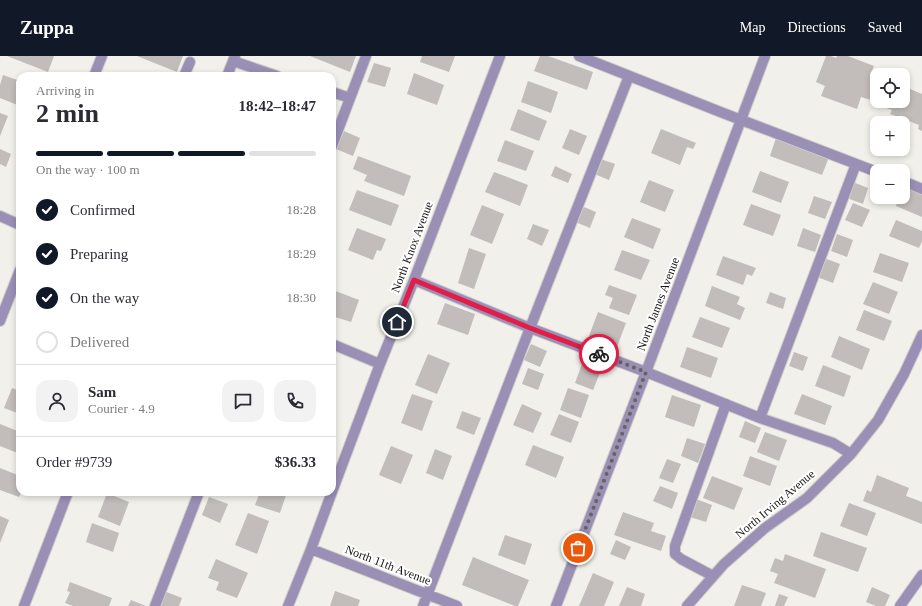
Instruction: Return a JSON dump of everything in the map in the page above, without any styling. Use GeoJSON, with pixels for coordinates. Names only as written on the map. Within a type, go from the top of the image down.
{"type":"FeatureCollection","features":[{"type":"Feature","properties":{"kind":"street"},"geometry":{"type":"LineString","coordinates":[[96,72],[102,56]]}},
{"type":"Feature","properties":{"kind":"street"},"geometry":{"type":"LineString","coordinates":[[336,135],[366,56]]}},
{"type":"Feature","properties":{"kind":"street","name":"North Knox Avenue"},"geometry":{"type":"LineString","coordinates":[[336,481],[500,56]]}},
{"type":"Feature","properties":{"kind":"street"},"geometry":{"type":"LineString","coordinates":[[579,56],[870,169]]}},
{"type":"Feature","properties":{"kind":"street","name":"North James Avenue"},"geometry":{"type":"LineString","coordinates":[[556,606],[765,56]]}},
{"type":"Feature","properties":{"kind":"street"},"geometry":{"type":"LineString","coordinates":[[229,72],[234,58],[267,72]]}},
{"type":"Feature","properties":{"kind":"street"},"geometry":{"type":"LineString","coordinates":[[186,72],[190,62]]}},
{"type":"Feature","properties":{"kind":"street"},"geometry":{"type":"LineString","coordinates":[[423,606],[629,76]]}},
{"type":"Feature","properties":{"kind":"street"},"geometry":{"type":"LineString","coordinates":[[336,93],[350,98]]}},
{"type":"Feature","properties":{"kind":"street"},"geometry":{"type":"LineString","coordinates":[[760,418],[856,164]]}},
{"type":"Feature","properties":{"kind":"street"},"geometry":{"type":"LineString","coordinates":[[910,184],[922,189]]}},
{"type":"Feature","properties":{"kind":"street"},"geometry":{"type":"LineString","coordinates":[[0,216],[16,222]]}},
{"type":"Feature","properties":{"kind":"street"},"geometry":{"type":"LineString","coordinates":[[0,321],[16,280]]}},
{"type":"Feature","properties":{"kind":"street"},"geometry":{"type":"LineString","coordinates":[[414,280],[530,328],[646,372],[760,418],[833,443],[851,454]]}},
{"type":"Feature","properties":{"kind":"street","name":"North Irving Avenue"},"geometry":{"type":"LineString","coordinates":[[687,606],[724,564],[765,528],[808,498],[851,454],[878,420],[904,374],[922,335]]}},
{"type":"Feature","properties":{"kind":"street"},"geometry":{"type":"LineString","coordinates":[[336,346],[380,364]]}},
{"type":"Feature","properties":{"kind":"street"},"geometry":{"type":"LineString","coordinates":[[713,576],[681,559],[676,554],[675,546],[726,404]]}},
{"type":"Feature","properties":{"kind":"street"},"geometry":{"type":"LineString","coordinates":[[24,606],[66,496]]}},
{"type":"Feature","properties":{"kind":"street"},"geometry":{"type":"LineString","coordinates":[[155,606],[197,496]]}},
{"type":"Feature","properties":{"kind":"street","name":"North Knox Avenue"},"geometry":{"type":"LineString","coordinates":[[288,606],[331,496]]}},
{"type":"Feature","properties":{"kind":"street","name":"North 11th Avenue"},"geometry":{"type":"LineString","coordinates":[[311,549],[457,606]]}},
{"type":"Feature","properties":{"kind":"street"},"geometry":{"type":"LineString","coordinates":[[900,606],[922,575]]}},
{"type":"Feature","properties":{"kind":"building"},"geometry":{"type":"Polygon","coordinates":[[[7,56],[54,56],[48,72],[7,56]]]}},
{"type":"Feature","properties":{"kind":"building"},"geometry":{"type":"Polygon","coordinates":[[[137,56],[183,56],[177,72],[137,56]]]}},
{"type":"Feature","properties":{"kind":"building"},"geometry":{"type":"Polygon","coordinates":[[[310,56],[356,56],[350,72],[310,56]]]}},
{"type":"Feature","properties":{"kind":"building"},"geometry":{"type":"Polygon","coordinates":[[[422,56],[455,56],[449,72],[420,62],[422,56]]]}},
{"type":"Feature","properties":{"kind":"building"},"geometry":{"type":"Polygon","coordinates":[[[540,56],[548,56],[593,72],[587,90],[534,71],[540,56]]]}},
{"type":"Feature","properties":{"kind":"building"},"geometry":{"type":"Polygon","coordinates":[[[826,56],[836,58],[837,56],[848,56],[874,66],[873,68],[870,68],[870,100],[861,97],[857,109],[821,96],[825,86],[816,82],[826,56]]]}},
{"type":"Feature","properties":{"kind":"building"},"geometry":{"type":"Polygon","coordinates":[[[374,63],[391,68],[385,87],[367,82],[374,63]]]}},
{"type":"Feature","properties":{"kind":"building"},"geometry":{"type":"Polygon","coordinates":[[[414,73],[444,85],[437,105],[407,94],[414,73]]]}},
{"type":"Feature","properties":{"kind":"building"},"geometry":{"type":"Polygon","coordinates":[[[3,75],[16,80],[16,104],[0,98],[0,85],[3,75]]]}},
{"type":"Feature","properties":{"kind":"building"},"geometry":{"type":"Polygon","coordinates":[[[528,81],[558,92],[551,113],[521,102],[528,81]]]}},
{"type":"Feature","properties":{"kind":"building"},"geometry":{"type":"Polygon","coordinates":[[[910,89],[922,94],[922,131],[918,129],[919,125],[910,122],[910,116],[895,116],[890,114],[892,110],[886,108],[910,108],[910,89]]]}},
{"type":"Feature","properties":{"kind":"building"},"geometry":{"type":"Polygon","coordinates":[[[518,109],[547,121],[539,141],[510,130],[518,109]]]}},
{"type":"Feature","properties":{"kind":"building"},"geometry":{"type":"Polygon","coordinates":[[[0,113],[8,116],[0,136],[0,113]]]}},
{"type":"Feature","properties":{"kind":"building"},"geometry":{"type":"Polygon","coordinates":[[[570,129],[587,136],[579,155],[562,148],[570,129]]]}},
{"type":"Feature","properties":{"kind":"building"},"geometry":{"type":"Polygon","coordinates":[[[661,129],[696,143],[693,149],[687,147],[680,165],[651,153],[661,129]]]}},
{"type":"Feature","properties":{"kind":"building"},"geometry":{"type":"Polygon","coordinates":[[[344,131],[360,138],[353,156],[336,149],[344,131]]]}},
{"type":"Feature","properties":{"kind":"building"},"geometry":{"type":"Polygon","coordinates":[[[776,138],[829,157],[822,175],[770,156],[776,138]]]}},
{"type":"Feature","properties":{"kind":"building"},"geometry":{"type":"Polygon","coordinates":[[[505,140],[534,151],[526,171],[497,161],[505,140]]]}},
{"type":"Feature","properties":{"kind":"building"},"geometry":{"type":"Polygon","coordinates":[[[0,149],[11,154],[6,167],[0,164],[0,149]]]}},
{"type":"Feature","properties":{"kind":"building"},"geometry":{"type":"Polygon","coordinates":[[[358,156],[411,176],[404,196],[364,181],[367,175],[353,169],[358,156]]]}},
{"type":"Feature","properties":{"kind":"building"},"geometry":{"type":"Polygon","coordinates":[[[598,158],[615,164],[609,180],[592,173],[598,158]]]}},
{"type":"Feature","properties":{"kind":"building"},"geometry":{"type":"Polygon","coordinates":[[[555,166],[572,174],[568,183],[551,176],[555,166]]]}},
{"type":"Feature","properties":{"kind":"building"},"geometry":{"type":"Polygon","coordinates":[[[760,171],[789,182],[781,203],[752,192],[760,171]]]}},
{"type":"Feature","properties":{"kind":"building"},"geometry":{"type":"Polygon","coordinates":[[[494,172],[528,185],[520,206],[485,192],[494,172]]]}},
{"type":"Feature","properties":{"kind":"building"},"geometry":{"type":"Polygon","coordinates":[[[649,180],[674,190],[665,212],[640,202],[649,180]]]}},
{"type":"Feature","properties":{"kind":"building"},"geometry":{"type":"Polygon","coordinates":[[[853,182],[868,188],[863,204],[847,198],[853,182]]]}},
{"type":"Feature","properties":{"kind":"building"},"geometry":{"type":"Polygon","coordinates":[[[910,188],[922,193],[922,217],[896,206],[897,204],[910,204],[910,188]]]}},
{"type":"Feature","properties":{"kind":"building"},"geometry":{"type":"Polygon","coordinates":[[[357,190],[399,205],[391,226],[349,210],[357,190]]]}},
{"type":"Feature","properties":{"kind":"building"},"geometry":{"type":"Polygon","coordinates":[[[814,196],[832,202],[825,219],[808,213],[814,196]]]}},
{"type":"Feature","properties":{"kind":"building"},"geometry":{"type":"Polygon","coordinates":[[[853,203],[870,210],[862,227],[845,220],[853,203]]]}},
{"type":"Feature","properties":{"kind":"building"},"geometry":{"type":"Polygon","coordinates":[[[751,204],[781,215],[773,236],[743,225],[751,204]]]}},
{"type":"Feature","properties":{"kind":"building"},"geometry":{"type":"Polygon","coordinates":[[[482,205],[504,214],[492,244],[470,235],[482,205]]]}},
{"type":"Feature","properties":{"kind":"building"},"geometry":{"type":"Polygon","coordinates":[[[579,205],[596,212],[590,228],[573,221],[579,205]]]}},
{"type":"Feature","properties":{"kind":"building"},"geometry":{"type":"Polygon","coordinates":[[[632,218],[661,229],[653,249],[624,237],[632,218]]]}},
{"type":"Feature","properties":{"kind":"building"},"geometry":{"type":"Polygon","coordinates":[[[896,220],[922,231],[922,241],[919,248],[889,236],[896,220]]]}},
{"type":"Feature","properties":{"kind":"building"},"geometry":{"type":"Polygon","coordinates":[[[533,224],[549,230],[542,246],[527,239],[533,224]]]}},
{"type":"Feature","properties":{"kind":"building"},"geometry":{"type":"Polygon","coordinates":[[[357,228],[386,239],[381,251],[377,250],[373,260],[348,250],[357,228]]]}},
{"type":"Feature","properties":{"kind":"building"},"geometry":{"type":"Polygon","coordinates":[[[803,228],[821,235],[815,252],[797,246],[803,228]]]}},
{"type":"Feature","properties":{"kind":"building"},"geometry":{"type":"Polygon","coordinates":[[[837,234],[853,240],[847,257],[831,251],[837,234]]]}},
{"type":"Feature","properties":{"kind":"building"},"geometry":{"type":"Polygon","coordinates":[[[469,248],[486,254],[474,289],[458,283],[469,248]]]}},
{"type":"Feature","properties":{"kind":"building"},"geometry":{"type":"Polygon","coordinates":[[[622,250],[650,260],[641,280],[614,270],[622,250]]]}},
{"type":"Feature","properties":{"kind":"building"},"geometry":{"type":"Polygon","coordinates":[[[880,253],[909,263],[902,282],[873,272],[880,253]]]}},
{"type":"Feature","properties":{"kind":"building"},"geometry":{"type":"Polygon","coordinates":[[[723,256],[756,268],[752,276],[747,274],[743,285],[716,275],[723,256]]]}},
{"type":"Feature","properties":{"kind":"building"},"geometry":{"type":"Polygon","coordinates":[[[824,258],[840,264],[833,283],[817,277],[824,258]]]}},
{"type":"Feature","properties":{"kind":"building"},"geometry":{"type":"Polygon","coordinates":[[[873,282],[898,292],[889,314],[863,304],[873,282]]]}},
{"type":"Feature","properties":{"kind":"building"},"geometry":{"type":"Polygon","coordinates":[[[609,285],[637,295],[629,315],[609,308],[613,298],[605,295],[609,285]]]}},
{"type":"Feature","properties":{"kind":"building"},"geometry":{"type":"Polygon","coordinates":[[[712,286],[740,297],[737,304],[745,308],[740,320],[705,306],[712,286]]]}},
{"type":"Feature","properties":{"kind":"building"},"geometry":{"type":"Polygon","coordinates":[[[336,291],[359,300],[351,322],[336,317],[336,291]]]}},
{"type":"Feature","properties":{"kind":"building"},"geometry":{"type":"Polygon","coordinates":[[[770,292],[786,298],[783,309],[766,303],[770,292]]]}},
{"type":"Feature","properties":{"kind":"building"},"geometry":{"type":"Polygon","coordinates":[[[445,303],[475,314],[468,335],[437,324],[445,303]]]}},
{"type":"Feature","properties":{"kind":"building"},"geometry":{"type":"Polygon","coordinates":[[[864,310],[892,321],[884,341],[856,330],[864,310]]]}},
{"type":"Feature","properties":{"kind":"building"},"geometry":{"type":"Polygon","coordinates":[[[598,312],[626,323],[617,347],[589,336],[598,312]]]}},
{"type":"Feature","properties":{"kind":"building"},"geometry":{"type":"Polygon","coordinates":[[[700,317],[730,328],[722,348],[692,337],[700,317]]]}},
{"type":"Feature","properties":{"kind":"building"},"geometry":{"type":"Polygon","coordinates":[[[839,336],[870,349],[862,370],[831,357],[839,336]]]}},
{"type":"Feature","properties":{"kind":"building"},"geometry":{"type":"Polygon","coordinates":[[[531,344],[547,351],[540,367],[524,360],[531,344]]]}},
{"type":"Feature","properties":{"kind":"building"},"geometry":{"type":"Polygon","coordinates":[[[687,347],[718,358],[711,378],[680,367],[687,347]]]}},
{"type":"Feature","properties":{"kind":"building"},"geometry":{"type":"Polygon","coordinates":[[[794,352],[808,357],[803,371],[789,366],[794,352]]]}},
{"type":"Feature","properties":{"kind":"building"},"geometry":{"type":"Polygon","coordinates":[[[428,354],[450,363],[437,394],[415,385],[428,354]]]}},
{"type":"Feature","properties":{"kind":"building"},"geometry":{"type":"Polygon","coordinates":[[[583,361],[602,368],[593,390],[575,383],[583,361]]]}},
{"type":"Feature","properties":{"kind":"building"},"geometry":{"type":"Polygon","coordinates":[[[823,365],[851,376],[844,397],[815,386],[823,365]]]}},
{"type":"Feature","properties":{"kind":"building"},"geometry":{"type":"Polygon","coordinates":[[[528,368],[544,374],[538,390],[522,384],[528,368]]]}},
{"type":"Feature","properties":{"kind":"building"},"geometry":{"type":"Polygon","coordinates":[[[12,388],[16,390],[16,412],[4,408],[12,388]]]}},
{"type":"Feature","properties":{"kind":"building"},"geometry":{"type":"Polygon","coordinates":[[[568,388],[589,395],[581,418],[560,410],[568,388]]]}},
{"type":"Feature","properties":{"kind":"building"},"geometry":{"type":"Polygon","coordinates":[[[412,394],[433,401],[422,431],[401,423],[412,394]]]}},
{"type":"Feature","properties":{"kind":"building"},"geometry":{"type":"Polygon","coordinates":[[[802,394],[832,406],[825,425],[794,414],[802,394]]]}},
{"type":"Feature","properties":{"kind":"building"},"geometry":{"type":"Polygon","coordinates":[[[672,395],[701,405],[694,427],[665,417],[672,395]]]}},
{"type":"Feature","properties":{"kind":"building"},"geometry":{"type":"Polygon","coordinates":[[[522,404],[542,413],[533,433],[513,425],[522,404]]]}},
{"type":"Feature","properties":{"kind":"building"},"geometry":{"type":"Polygon","coordinates":[[[462,411],[481,418],[474,435],[456,428],[462,411]]]}},
{"type":"Feature","properties":{"kind":"building"},"geometry":{"type":"Polygon","coordinates":[[[559,414],[579,422],[571,443],[550,435],[559,414]]]}},
{"type":"Feature","properties":{"kind":"building"},"geometry":{"type":"Polygon","coordinates":[[[745,421],[761,428],[755,443],[739,437],[745,421]]]}},
{"type":"Feature","properties":{"kind":"building"},"geometry":{"type":"Polygon","coordinates":[[[0,424],[16,430],[16,452],[0,446],[0,424]]]}},
{"type":"Feature","properties":{"kind":"building"},"geometry":{"type":"Polygon","coordinates":[[[765,432],[787,440],[779,461],[757,452],[765,432]]]}},
{"type":"Feature","properties":{"kind":"building"},"geometry":{"type":"Polygon","coordinates":[[[687,438],[705,444],[698,463],[681,456],[687,438]]]}},
{"type":"Feature","properties":{"kind":"building"},"geometry":{"type":"Polygon","coordinates":[[[533,445],[564,457],[556,478],[525,465],[533,445]]]}},
{"type":"Feature","properties":{"kind":"building"},"geometry":{"type":"Polygon","coordinates":[[[391,446],[413,455],[401,484],[379,475],[391,446]]]}},
{"type":"Feature","properties":{"kind":"building"},"geometry":{"type":"Polygon","coordinates":[[[435,449],[452,456],[443,480],[426,473],[435,449]]]}},
{"type":"Feature","properties":{"kind":"building"},"geometry":{"type":"Polygon","coordinates":[[[750,456],[777,466],[770,486],[743,476],[750,456]]]}},
{"type":"Feature","properties":{"kind":"building"},"geometry":{"type":"Polygon","coordinates":[[[667,459],[681,464],[673,483],[659,478],[667,459]]]}},
{"type":"Feature","properties":{"kind":"building"},"geometry":{"type":"Polygon","coordinates":[[[0,468],[16,474],[16,496],[0,490],[0,468]]]}},
{"type":"Feature","properties":{"kind":"building"},"geometry":{"type":"Polygon","coordinates":[[[877,475],[909,488],[906,496],[922,502],[922,524],[863,501],[867,490],[871,492],[877,475]]]}},
{"type":"Feature","properties":{"kind":"building"},"geometry":{"type":"Polygon","coordinates":[[[712,476],[743,488],[734,510],[703,498],[712,476]]]}},
{"type":"Feature","properties":{"kind":"building"},"geometry":{"type":"Polygon","coordinates":[[[660,486],[678,493],[672,509],[653,501],[660,486]]]}},
{"type":"Feature","properties":{"kind":"building"},"geometry":{"type":"Polygon","coordinates":[[[106,496],[114,496],[129,502],[120,526],[98,517],[106,496]]]}},
{"type":"Feature","properties":{"kind":"building"},"geometry":{"type":"Polygon","coordinates":[[[258,496],[286,496],[280,513],[255,505],[258,496]]]}},
{"type":"Feature","properties":{"kind":"building"},"geometry":{"type":"Polygon","coordinates":[[[209,497],[228,504],[220,523],[202,515],[209,497]]]}},
{"type":"Feature","properties":{"kind":"building"},"geometry":{"type":"Polygon","coordinates":[[[696,499],[712,505],[706,522],[690,517],[696,499]]]}},
{"type":"Feature","properties":{"kind":"building"},"geometry":{"type":"Polygon","coordinates":[[[849,503],[876,513],[867,536],[840,526],[849,503]]]}},
{"type":"Feature","properties":{"kind":"building"},"geometry":{"type":"Polygon","coordinates":[[[623,512],[654,523],[651,531],[666,536],[661,551],[614,535],[623,512]]]}},
{"type":"Feature","properties":{"kind":"building"},"geometry":{"type":"Polygon","coordinates":[[[248,513],[269,521],[257,554],[235,545],[248,513]]]}},
{"type":"Feature","properties":{"kind":"building"},"geometry":{"type":"Polygon","coordinates":[[[0,516],[9,520],[0,543],[0,516]]]}},
{"type":"Feature","properties":{"kind":"building"},"geometry":{"type":"Polygon","coordinates":[[[92,523],[119,533],[113,552],[86,542],[92,523]]]}},
{"type":"Feature","properties":{"kind":"building"},"geometry":{"type":"Polygon","coordinates":[[[821,532],[867,548],[858,572],[813,556],[821,532]]]}},
{"type":"Feature","properties":{"kind":"building"},"geometry":{"type":"Polygon","coordinates":[[[505,535],[532,544],[525,565],[498,555],[505,535]]]}},
{"type":"Feature","properties":{"kind":"building"},"geometry":{"type":"Polygon","coordinates":[[[616,540],[631,547],[625,560],[610,554],[616,540]]]}},
{"type":"Feature","properties":{"kind":"building"},"geometry":{"type":"Polygon","coordinates":[[[785,554],[826,569],[815,598],[774,583],[778,574],[770,571],[775,558],[783,561],[785,554]]]}},
{"type":"Feature","properties":{"kind":"building"},"geometry":{"type":"Polygon","coordinates":[[[473,557],[529,580],[518,606],[462,585],[473,557]]]}},
{"type":"Feature","properties":{"kind":"building"},"geometry":{"type":"Polygon","coordinates":[[[216,559],[248,573],[237,598],[216,590],[219,582],[208,578],[216,559]]]}},
{"type":"Feature","properties":{"kind":"building"},"geometry":{"type":"Polygon","coordinates":[[[593,573],[614,582],[604,606],[579,606],[593,573]]]}},
{"type":"Feature","properties":{"kind":"building"},"geometry":{"type":"Polygon","coordinates":[[[70,582],[112,598],[109,606],[73,606],[65,603],[70,592],[67,591],[70,582]]]}},
{"type":"Feature","properties":{"kind":"building"},"geometry":{"type":"Polygon","coordinates":[[[742,585],[766,593],[761,606],[734,606],[742,585]]]}},
{"type":"Feature","properties":{"kind":"building"},"geometry":{"type":"Polygon","coordinates":[[[627,587],[645,594],[641,606],[619,606],[627,587]]]}},
{"type":"Feature","properties":{"kind":"building"},"geometry":{"type":"Polygon","coordinates":[[[872,587],[890,595],[885,606],[876,606],[866,602],[872,587]]]}},
{"type":"Feature","properties":{"kind":"building"},"geometry":{"type":"Polygon","coordinates":[[[164,591],[182,598],[179,606],[158,606],[164,591]]]}},
{"type":"Feature","properties":{"kind":"building"},"geometry":{"type":"Polygon","coordinates":[[[335,591],[360,600],[358,606],[330,606],[335,591]]]}},
{"type":"Feature","properties":{"kind":"building"},"geometry":{"type":"Polygon","coordinates":[[[779,594],[788,597],[784,606],[775,606],[779,594]]]}},
{"type":"Feature","properties":{"kind":"building"},"geometry":{"type":"Polygon","coordinates":[[[131,600],[146,606],[128,606],[131,600]]]}},
{"type":"Feature","properties":{"kind":"way so far"},"geometry":{"type":"LineString","coordinates":[[578,548],[646,372],[599,354]]}},
{"type":"Feature","properties":{"kind":"route"},"geometry":{"type":"LineString","coordinates":[[397,322],[414,280],[530,328],[599,354]]}}]}
